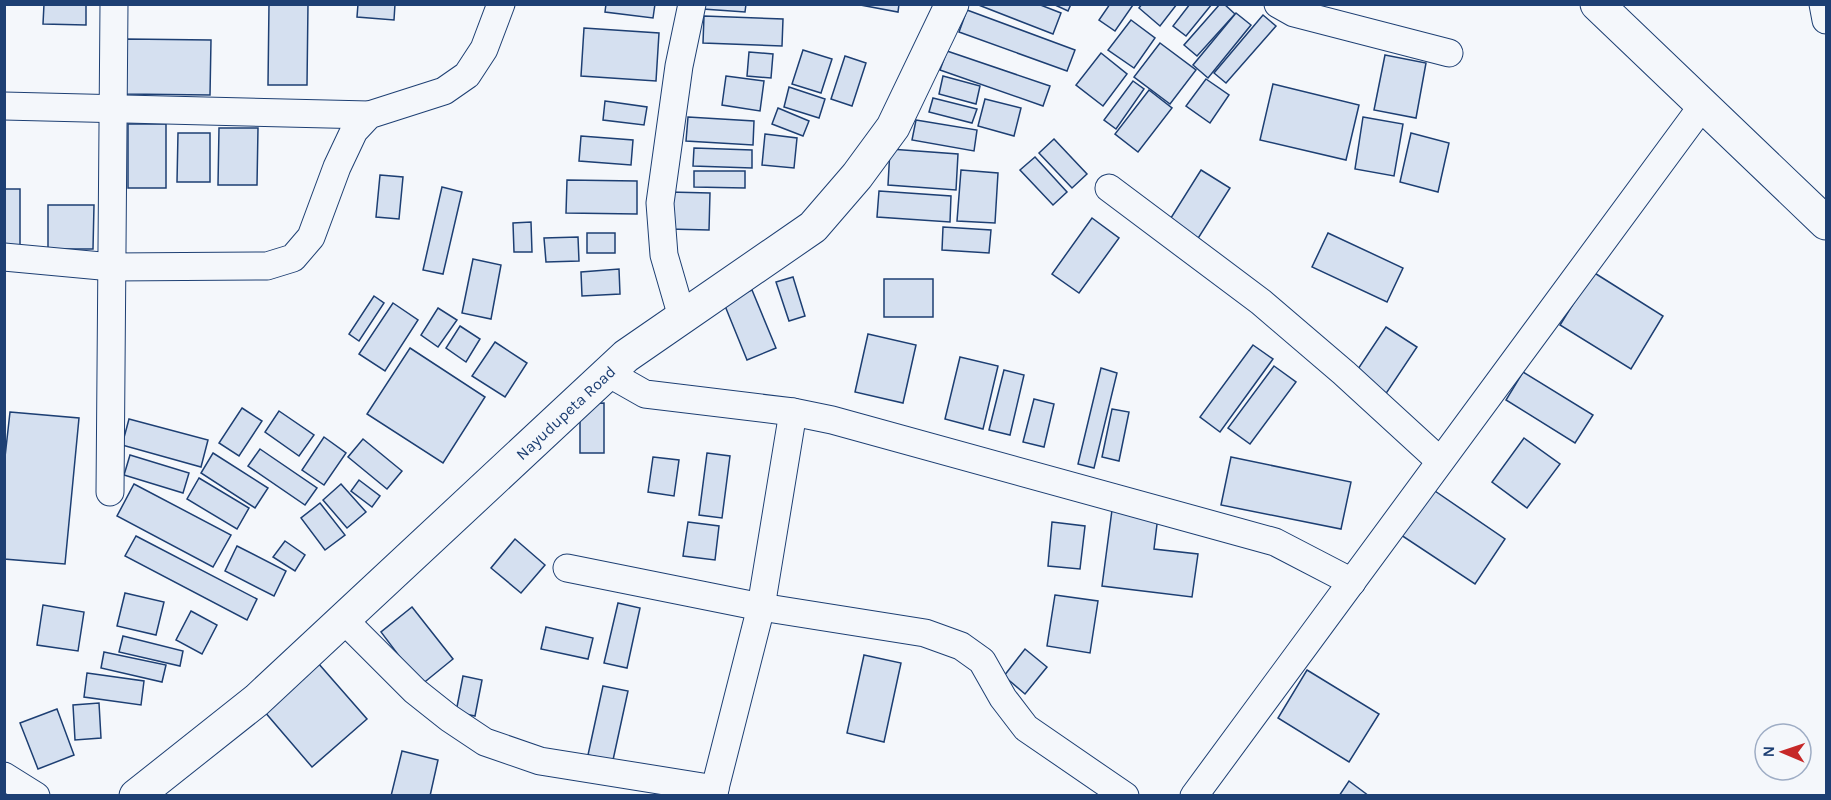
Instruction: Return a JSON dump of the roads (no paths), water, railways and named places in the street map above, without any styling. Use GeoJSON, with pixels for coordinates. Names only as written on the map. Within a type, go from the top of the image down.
{"type":"FeatureCollection","features":[{"type":"Feature","properties":{"kind":"street"},"geometry":{"type":"LineString","coordinates":[[110,492],[114,4]]}},
{"type":"Feature","properties":{"kind":"street"},"geometry":{"type":"LineString","coordinates":[[4,106],[369,116],[444,91],[467,75],[484,49],[501,4]]}},
{"type":"Feature","properties":{"kind":"street"},"geometry":{"type":"LineString","coordinates":[[682,317],[664,255],[660,203],[679,66],[692,4]]}},
{"type":"Feature","properties":{"kind":"street","name":"Nayudupeta Road"},"geometry":{"type":"LineString","coordinates":[[136,795],[257,700],[626,356],[813,227],[857,176],[893,127],[952,4]]}},
{"type":"Feature","properties":{"kind":"street"},"geometry":{"type":"LineString","coordinates":[[1278,4],[1294,13],[1449,53]]}},
{"type":"Feature","properties":{"kind":"street"},"geometry":{"type":"LineString","coordinates":[[1597,4],[1827,223]]}},
{"type":"Feature","properties":{"kind":"street"},"geometry":{"type":"LineString","coordinates":[[1823,4],[1827,20]]}},
{"type":"Feature","properties":{"kind":"street"},"geometry":{"type":"LineString","coordinates":[[1194,795],[1703,105]]}},
{"type":"Feature","properties":{"kind":"street"},"geometry":{"type":"LineString","coordinates":[[4,258],[112,267],[267,266],[293,258],[311,237],[337,167],[354,131],[369,116]]}},
{"type":"Feature","properties":{"kind":"street"},"geometry":{"type":"LineString","coordinates":[[1109,188],[1262,302],[1440,461]]}},
{"type":"Feature","properties":{"kind":"street"},"geometry":{"type":"LineString","coordinates":[[608,374],[645,394],[793,412],[832,420],[1275,542],[1352,582]]}},
{"type":"Feature","properties":{"kind":"street"},"geometry":{"type":"LineString","coordinates":[[343,619],[415,691],[449,718],[485,742],[540,761],[714,792],[761,607],[793,412]]}},
{"type":"Feature","properties":{"kind":"street"},"geometry":{"type":"LineString","coordinates":[[567,568],[761,607],[925,633],[961,646],[981,661],[1026,728],[1125,795]]}},
{"type":"Feature","properties":{"kind":"street"},"geometry":{"type":"LineString","coordinates":[[4,776],[36,795]]}}]}
